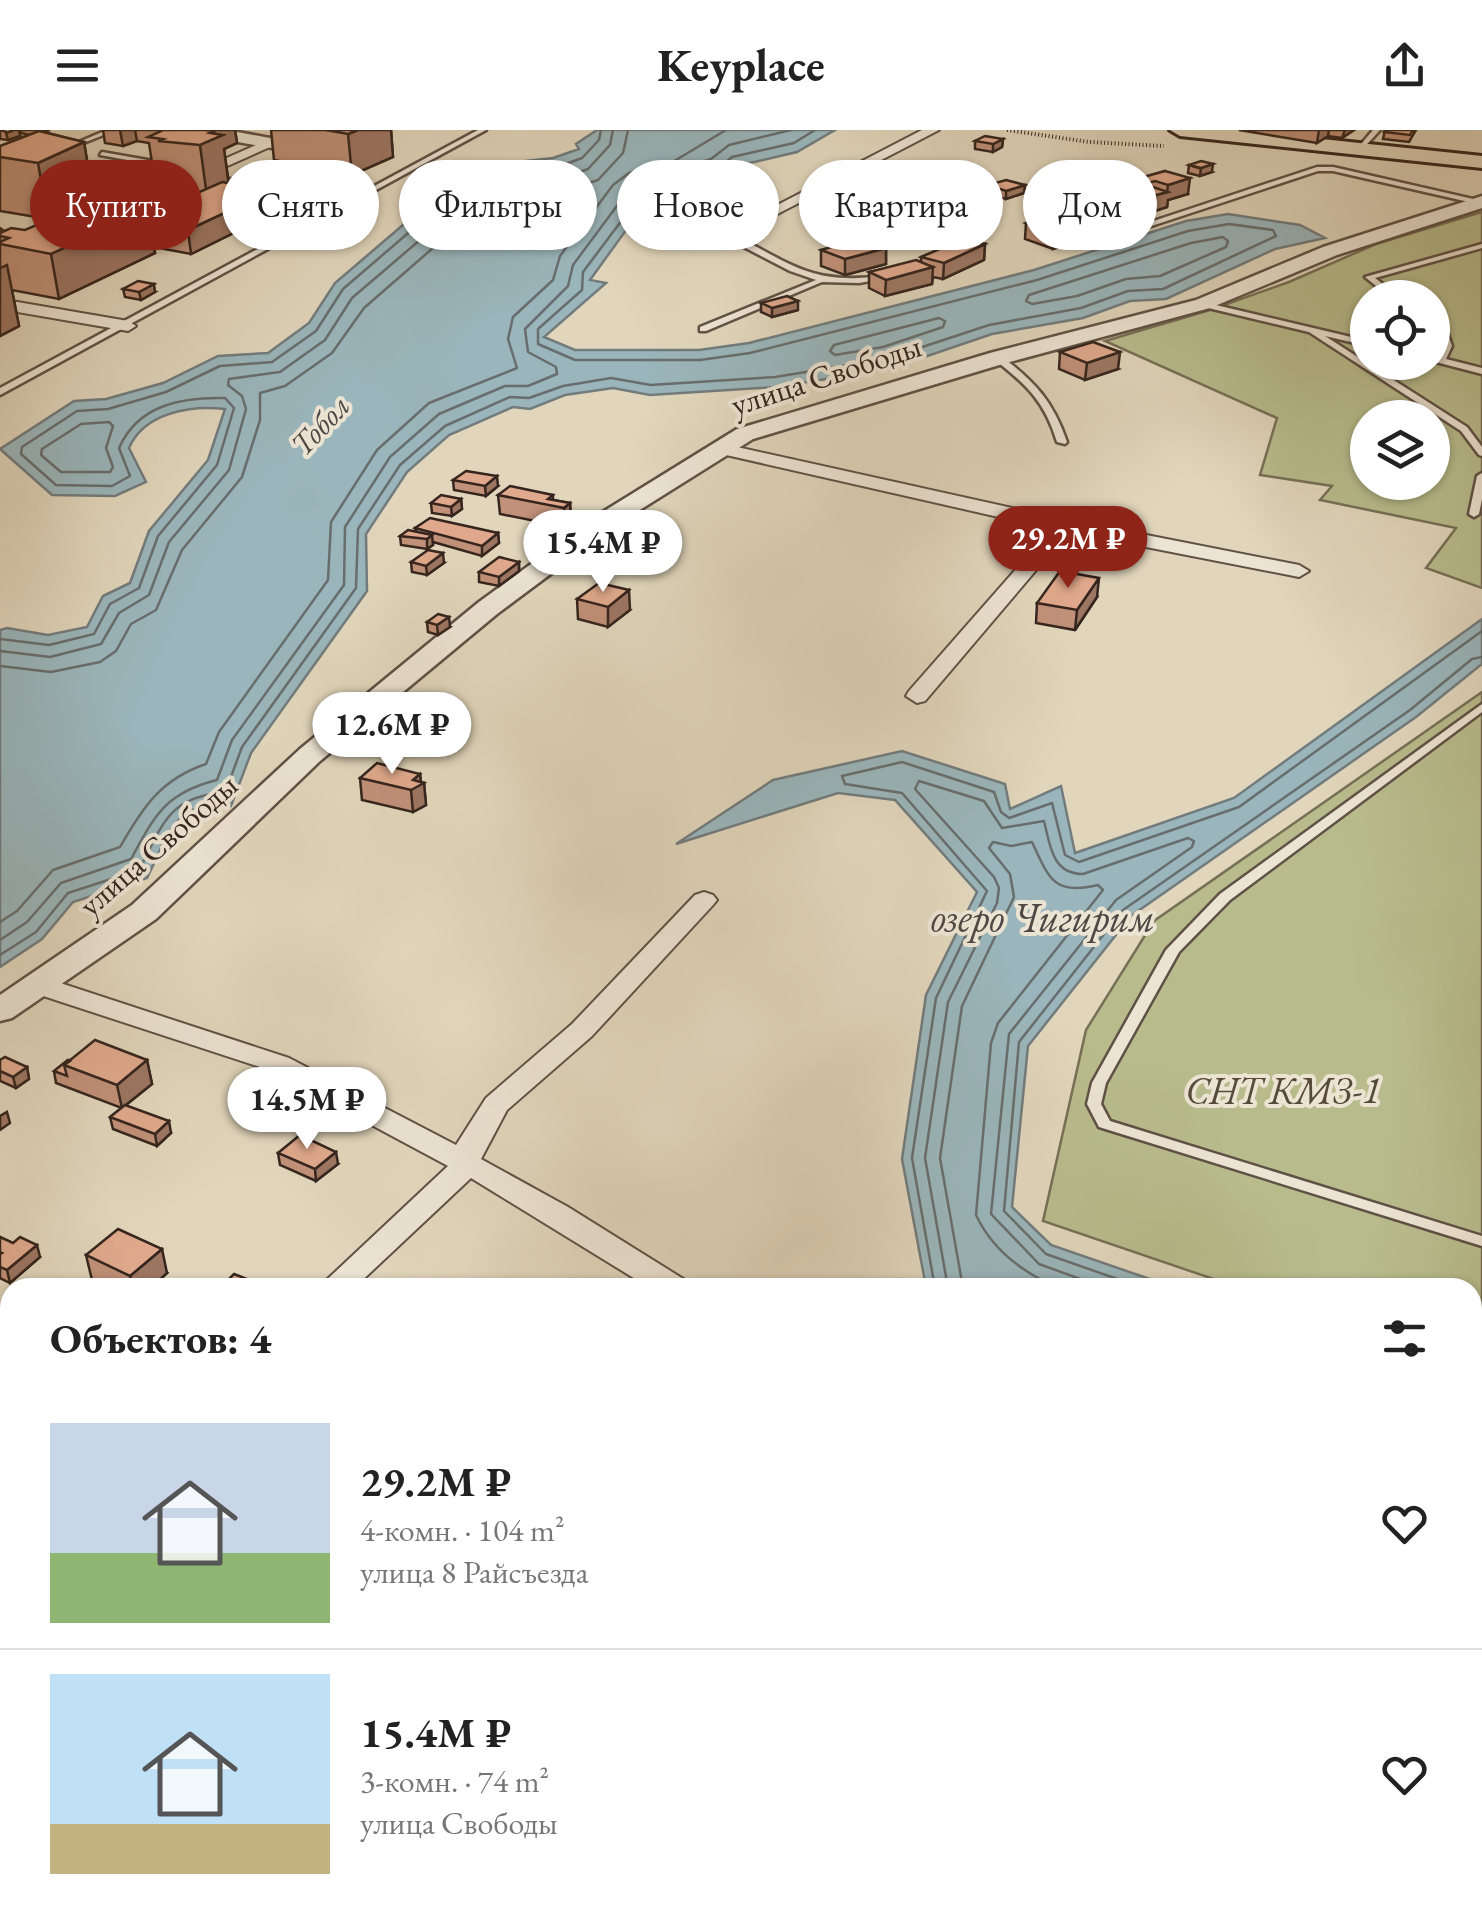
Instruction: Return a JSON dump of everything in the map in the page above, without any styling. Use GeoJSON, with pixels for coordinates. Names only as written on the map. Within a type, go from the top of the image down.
{"type":"FeatureCollection","features":[{"type":"Feature","properties":{"kind":"main road"},"geometry":{"type":"LineString","coordinates":[[1180,130],[1358,152],[1482,162]]}},
{"type":"Feature","properties":{"kind":"street"},"geometry":{"type":"LineString","coordinates":[[202,130],[272,143]]}},
{"type":"Feature","properties":{"kind":"street"},"geometry":{"type":"LineString","coordinates":[[202,174],[302,130]]}},
{"type":"Feature","properties":{"kind":"street"},"geometry":{"type":"LineString","coordinates":[[779,208],[932,130]]}},
{"type":"Feature","properties":{"kind":"street","name":"улица Свободы"},"geometry":{"type":"LineString","coordinates":[[0,1010],[144,912],[310,755],[488,608],[610,518],[720,448],[776,422],[1203,304],[1330,250],[1481,202]]}},
{"type":"Feature","properties":{"kind":"street"},"geometry":{"type":"LineString","coordinates":[[0,304],[128,326]]}},
{"type":"Feature","properties":{"kind":"street"},"geometry":{"type":"LineString","coordinates":[[720,448],[1034,518],[1299,571]]}},
{"type":"Feature","properties":{"kind":"street"},"geometry":{"type":"LineString","coordinates":[[917,696],[1027,569],[1034,518]]}},
{"type":"Feature","properties":{"kind":"street"},"geometry":{"type":"LineString","coordinates":[[345,1278],[466,1166],[467,1152],[496,1104],[582,1030],[704,900]]}},
{"type":"Feature","properties":{"kind":"street"},"geometry":{"type":"LineString","coordinates":[[38,985],[278,1064],[376,1112],[556,1214],[658,1278]]}},
{"type":"Feature","properties":{"kind":"lane"},"geometry":{"type":"LineString","coordinates":[[84,141],[113,130]]}},
{"type":"Feature","properties":{"kind":"lane"},"geometry":{"type":"LineString","coordinates":[[0,392],[128,326],[362,193],[483,130]]}},
{"type":"Feature","properties":{"kind":"lane"},"geometry":{"type":"LineString","coordinates":[[1358,152],[1377,130]]}},
{"type":"Feature","properties":{"kind":"lane"},"geometry":{"type":"LineString","coordinates":[[102,154],[132,160]]}},
{"type":"Feature","properties":{"kind":"lane"},"geometry":{"type":"LineString","coordinates":[[1157,221],[1318,169],[1481,202]]}},
{"type":"Feature","properties":{"kind":"lane"},"geometry":{"type":"LineString","coordinates":[[202,174],[222,178]]}},
{"type":"Feature","properties":{"kind":"lane"},"geometry":{"type":"LineString","coordinates":[[1374,280],[1370,277],[1482,246]]}},
{"type":"Feature","properties":{"kind":"lane"},"geometry":{"type":"LineString","coordinates":[[757,250],[818,282],[850,284],[892,276]]}},
{"type":"Feature","properties":{"kind":"lane"},"geometry":{"type":"LineString","coordinates":[[703,328],[818,282]]}},
{"type":"Feature","properties":{"kind":"lane"},"geometry":{"type":"LineString","coordinates":[[1203,304],[1350,340]]}},
{"type":"Feature","properties":{"kind":"lane"},"geometry":{"type":"LineString","coordinates":[[1313,332],[1464,429],[1482,453]]}},
{"type":"Feature","properties":{"kind":"lane"},"geometry":{"type":"LineString","coordinates":[[998,358],[1039,390],[1054,416],[1062,442]]}},
{"type":"Feature","properties":{"kind":"lane"},"geometry":{"type":"LineString","coordinates":[[1450,362],[1482,370]]}},
{"type":"Feature","properties":{"kind":"lane"},"geometry":{"type":"LineString","coordinates":[[1474,514],[1482,476]]}},
{"type":"Feature","properties":{"kind":"lane"},"geometry":{"type":"LineString","coordinates":[[1482,707],[1225,897],[1173,950],[1098,1082],[1094,1104],[1104,1124],[1482,1241]]}},
{"type":"Feature","properties":{"kind":"green space"},"geometry":{"type":"Polygon","coordinates":[[[1482,212],[1482,588],[1426,568],[1456,528],[1320,500],[1332,486],[1260,475],[1277,418],[1105,341],[1289,282],[1376,244],[1482,212]]]}},
{"type":"Feature","properties":{"kind":"green space","name":"СНТ КМЗ-1"},"geometry":{"type":"Polygon","coordinates":[[[1482,692],[1482,1278],[1211,1278],[1043,1221],[1086,1030],[1154,921],[1482,692]]]}},
{"type":"Feature","properties":{"kind":"water","name":"Тобол"},"geometry":{"type":"Polygon","coordinates":[[[597,130],[835,130],[797,152],[763,160],[617,160],[617,243],[590,280],[606,283],[544,337],[575,350],[699,350],[749,343],[1034,270],[1096,250],[1157,250],[1157,230],[1228,214],[1300,225],[1325,238],[1275,249],[1166,299],[1130,301],[1083,318],[992,334],[889,369],[776,387],[650,395],[613,388],[565,395],[530,409],[513,407],[449,435],[407,472],[366,534],[367,591],[251,753],[231,806],[212,806],[185,815],[168,834],[147,878],[73,902],[42,939],[0,967],[0,630],[48,635],[87,627],[103,596],[130,583],[149,531],[208,460],[225,409],[183,410],[145,427],[129,448],[146,482],[115,496],[52,495],[0,449],[74,401],[106,399],[163,383],[218,356],[268,353],[309,323],[335,283],[374,250],[379,250],[379,245],[399,228],[399,250],[597,250],[597,160],[535,160],[579,149],[576,144],[597,130]]]}},
{"type":"Feature","properties":{"kind":"water","name":"озеро Чигирим"},"geometry":{"type":"Polygon","coordinates":[[[1482,619],[1482,664],[1416,717],[1131,916],[1028,1046],[1012,1207],[1051,1245],[1147,1278],[924,1278],[902,1159],[926,995],[977,892],[895,800],[838,793],[676,844],[773,780],[902,751],[1005,784],[1010,809],[1061,786],[1075,853],[1234,798],[1482,619]]]}},
{"type":"Feature","properties":{"kind":"building"},"geometry":{"type":"Polygon","coordinates":[[[163,130],[204,130],[223,135],[200,145],[148,137],[163,130]]]}},
{"type":"Feature","properties":{"kind":"building"},"geometry":{"type":"Polygon","coordinates":[[[326,130],[358,130],[348,134],[326,130]]]}},
{"type":"Feature","properties":{"kind":"building"},"geometry":{"type":"Polygon","coordinates":[[[1385,130],[1413,130],[1410,135],[1385,130]]]}},
{"type":"Feature","properties":{"kind":"building"},"geometry":{"type":"Polygon","coordinates":[[[39,131],[84,142],[45,160],[30,162],[0,157],[0,146],[39,131]]]}},
{"type":"Feature","properties":{"kind":"building"},"geometry":{"type":"Polygon","coordinates":[[[985,136],[1003,139],[993,144],[975,141],[985,136]]]}},
{"type":"Feature","properties":{"kind":"building"},"geometry":{"type":"Polygon","coordinates":[[[1201,161],[1213,164],[1201,168],[1189,165],[1201,161]]]}},
{"type":"Feature","properties":{"kind":"building"},"geometry":{"type":"Polygon","coordinates":[[[1165,171],[1190,178],[1168,185],[1157,182],[1157,173],[1165,171]]]}},
{"type":"Feature","properties":{"kind":"building"},"geometry":{"type":"Polygon","coordinates":[[[1006,180],[1023,186],[1006,191],[1006,180]]]}},
{"type":"Feature","properties":{"kind":"building"},"geometry":{"type":"Polygon","coordinates":[[[222,182],[222,214],[202,223],[202,191],[222,182]]]}},
{"type":"Feature","properties":{"kind":"building"},"geometry":{"type":"Polygon","coordinates":[[[11,228],[30,228],[30,250],[0,244],[9,238],[0,233],[11,228]]]}},
{"type":"Feature","properties":{"kind":"building"},"geometry":{"type":"Polygon","coordinates":[[[821,250],[879,250],[845,259],[821,250]]]}},
{"type":"Feature","properties":{"kind":"building"},"geometry":{"type":"Polygon","coordinates":[[[937,250],[972,250],[944,263],[921,257],[937,250]]]}},
{"type":"Feature","properties":{"kind":"building"},"geometry":{"type":"Polygon","coordinates":[[[916,260],[933,267],[886,280],[869,272],[916,260]]]}},
{"type":"Feature","properties":{"kind":"building"},"geometry":{"type":"Polygon","coordinates":[[[138,281],[154,284],[139,292],[123,289],[138,281]]]}},
{"type":"Feature","properties":{"kind":"building"},"geometry":{"type":"Polygon","coordinates":[[[787,296],[798,301],[772,308],[761,303],[787,296]]]}},
{"type":"Feature","properties":{"kind":"building"},"geometry":{"type":"Polygon","coordinates":[[[1093,342],[1120,352],[1087,363],[1060,352],[1093,342]]]}},
{"type":"Feature","properties":{"kind":"building"},"geometry":{"type":"Polygon","coordinates":[[[466,471],[497,476],[485,486],[453,480],[466,471]]]}},
{"type":"Feature","properties":{"kind":"building"},"geometry":{"type":"Polygon","coordinates":[[[510,486],[553,495],[548,499],[570,503],[564,508],[498,495],[510,486]]]}},
{"type":"Feature","properties":{"kind":"building"},"geometry":{"type":"Polygon","coordinates":[[[441,495],[461,499],[451,507],[431,503],[441,495]]]}},
{"type":"Feature","properties":{"kind":"building"},"geometry":{"type":"Polygon","coordinates":[[[430,518],[498,533],[482,546],[415,528],[430,518]]]}},
{"type":"Feature","properties":{"kind":"building"},"geometry":{"type":"Polygon","coordinates":[[[408,530],[432,535],[427,539],[400,536],[408,530]]]}},
{"type":"Feature","properties":{"kind":"building"},"geometry":{"type":"Polygon","coordinates":[[[428,550],[443,553],[426,566],[411,562],[428,550]]]}},
{"type":"Feature","properties":{"kind":"building"},"geometry":{"type":"Polygon","coordinates":[[[499,557],[519,562],[499,577],[479,572],[499,557]]]}},
{"type":"Feature","properties":{"kind":"building"},"geometry":{"type":"Polygon","coordinates":[[[1060,571],[1099,578],[1077,610],[1037,603],[1060,571]]]}},
{"type":"Feature","properties":{"kind":"building"},"geometry":{"type":"Polygon","coordinates":[[[599,583],[629,590],[608,607],[577,599],[599,583]]]}},
{"type":"Feature","properties":{"kind":"building"},"geometry":{"type":"Polygon","coordinates":[[[438,614],[449,617],[437,625],[427,622],[438,614]]]}},
{"type":"Feature","properties":{"kind":"building"},"geometry":{"type":"Polygon","coordinates":[[[377,763],[420,774],[413,780],[424,783],[411,790],[360,778],[377,763]]]}},
{"type":"Feature","properties":{"kind":"building"},"geometry":{"type":"Polygon","coordinates":[[[95,1040],[147,1060],[117,1085],[64,1065],[95,1040]]]}},
{"type":"Feature","properties":{"kind":"building"},"geometry":{"type":"Polygon","coordinates":[[[5,1057],[27,1067],[13,1077],[0,1071],[0,1060],[5,1057]]]}},
{"type":"Feature","properties":{"kind":"building"},"geometry":{"type":"Polygon","coordinates":[[[68,1060],[64,1065],[67,1076],[54,1071],[68,1060]]]}},
{"type":"Feature","properties":{"kind":"building"},"geometry":{"type":"Polygon","coordinates":[[[125,1105],[169,1121],[155,1134],[110,1117],[125,1105]]]}},
{"type":"Feature","properties":{"kind":"building"},"geometry":{"type":"Polygon","coordinates":[[[300,1135],[336,1152],[315,1169],[278,1153],[300,1135]]]}},
{"type":"Feature","properties":{"kind":"building"},"geometry":{"type":"Polygon","coordinates":[[[118,1229],[162,1249],[130,1276],[86,1255],[118,1229]]]}},
{"type":"Feature","properties":{"kind":"building"},"geometry":{"type":"Polygon","coordinates":[[[0,1237],[13,1243],[20,1237],[37,1245],[7,1270],[0,1267],[0,1237]]]}}]}
